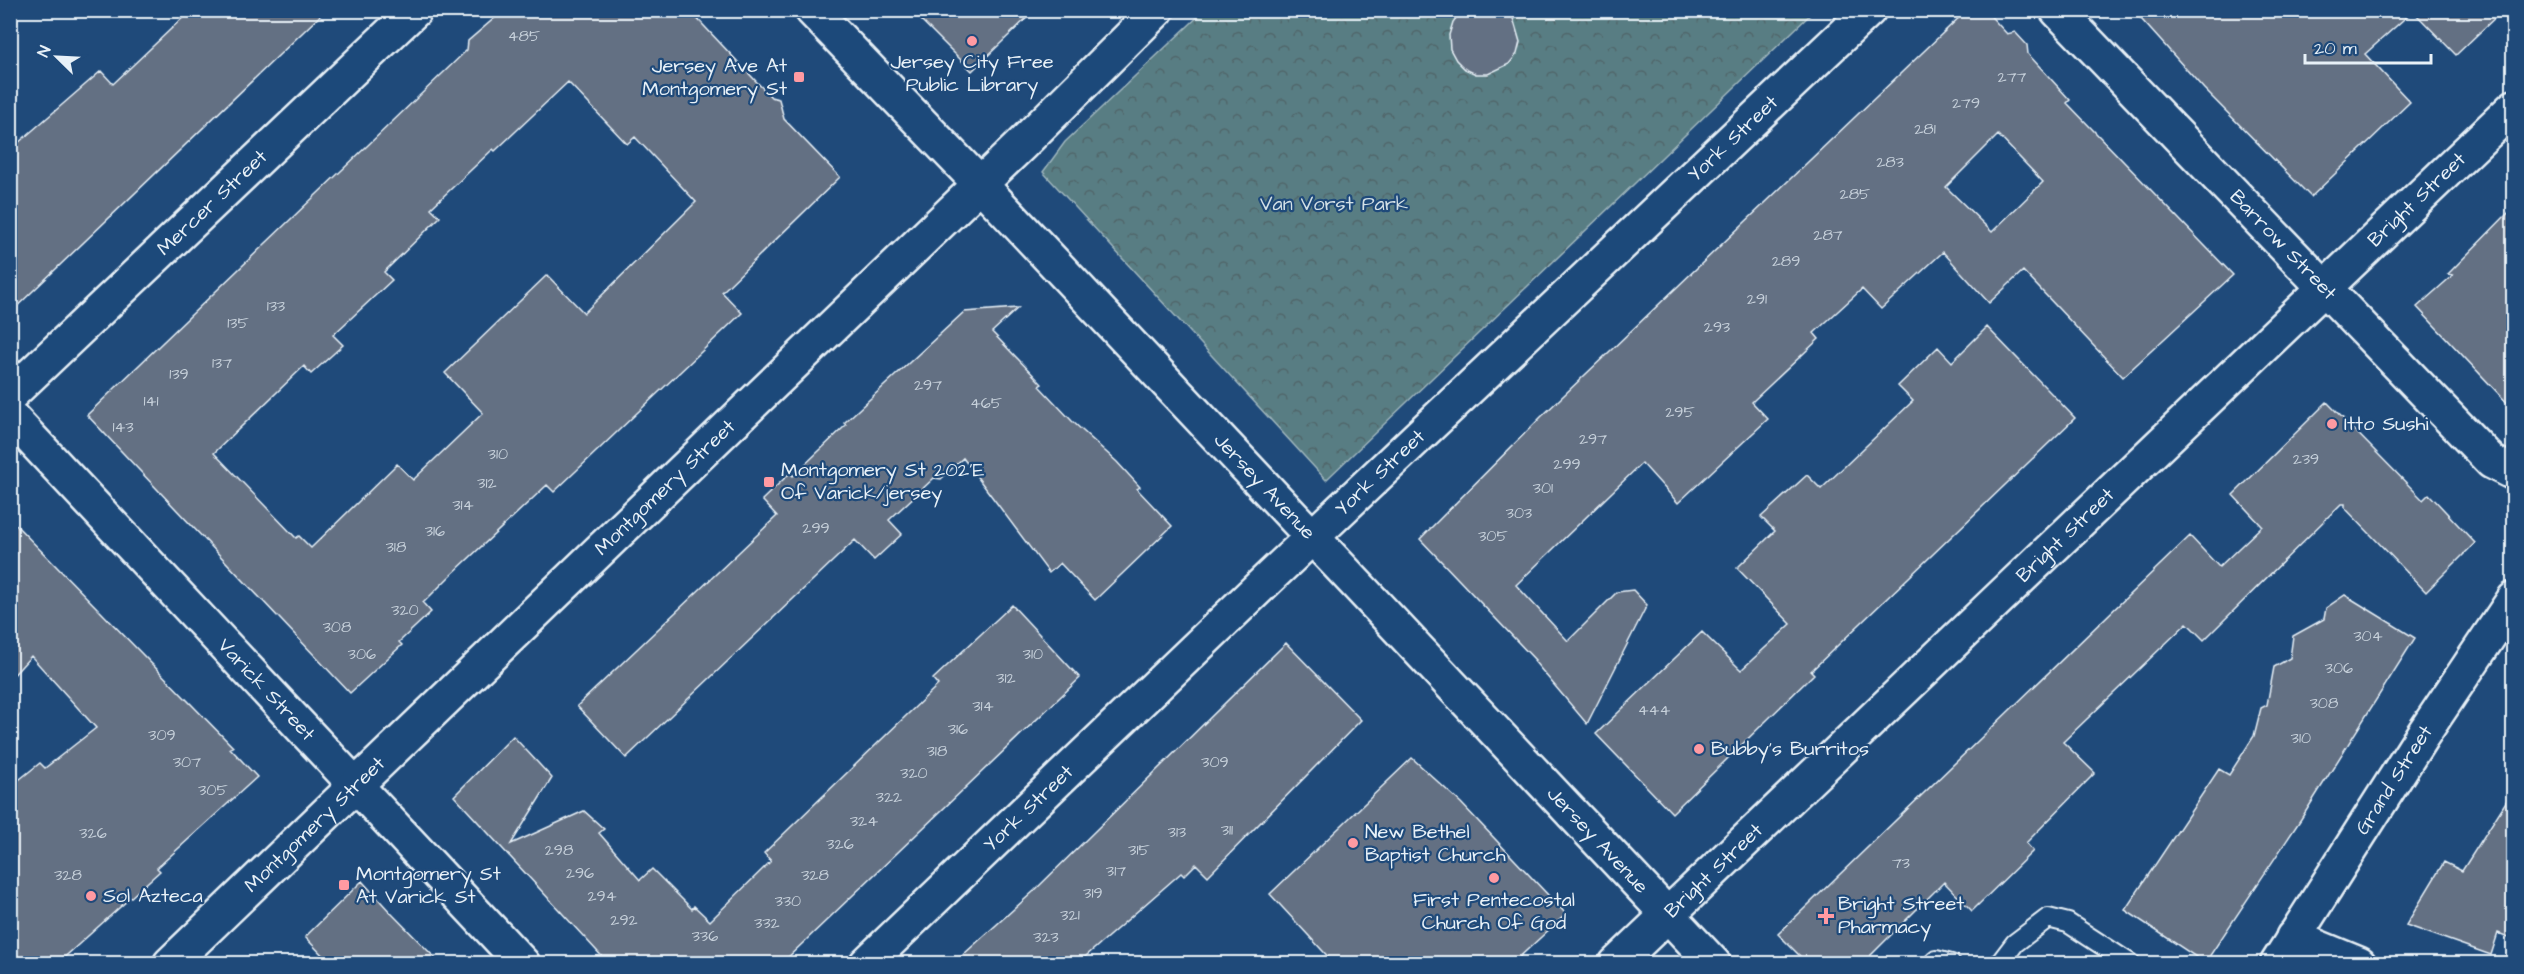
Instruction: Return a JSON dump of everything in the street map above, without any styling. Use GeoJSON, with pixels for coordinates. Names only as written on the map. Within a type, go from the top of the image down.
{"type":"FeatureCollection","features":[{"type":"Feature","properties":{"kind":"street","name":"Mercer Street"},"geometry":{"type":"LineString","coordinates":[[10,395],[415,10]]}},
{"type":"Feature","properties":{"kind":"street","name":"Jersey Avenue"},"geometry":{"type":"LineString","coordinates":[[812,10],[980,184],[1714,963]]}},
{"type":"Feature","properties":{"kind":"street","name":"Montgomery Street"},"geometry":{"type":"LineString","coordinates":[[170,963],[357,786],[1157,10]]}},
{"type":"Feature","properties":{"kind":"street","name":"York Street"},"geometry":{"type":"LineString","coordinates":[[866,963],[1869,10]]}},
{"type":"Feature","properties":{"kind":"street","name":"Barrow Street"},"geometry":{"type":"LineString","coordinates":[[2063,12],[2492,462],[2514,473]]}},
{"type":"Feature","properties":{"kind":"street","name":"Bright Street"},"geometry":{"type":"LineString","coordinates":[[1616,963],[2514,107]]}},
{"type":"Feature","properties":{"kind":"street","name":"Varick Street"},"geometry":{"type":"LineString","coordinates":[[10,416],[523,963]]}},
{"type":"Feature","properties":{"kind":"street","name":"Grand Street"},"geometry":{"type":"LineString","coordinates":[[2285,950],[2422,736],[2514,599]]}},
{"type":"Feature","properties":{"kind":"street"},"geometry":{"type":"LineString","coordinates":[[2285,950],[2359,963]]}},
{"type":"Feature","properties":{"kind":"lane"},"geometry":{"type":"LineString","coordinates":[[1999,963],[2015,943],[2048,918],[2068,923],[2131,963]]}},
{"type":"Feature","properties":{"kind":"lane"},"geometry":{"type":"LineString","coordinates":[[1932,963],[1936,960],[1951,963]]}},
{"type":"Feature","properties":{"kind":"green space","name":"Van Vorst Park"},"geometry":{"type":"Polygon","coordinates":[[[1204,11],[1814,11],[1326,480],[1043,172],[1065,142],[1204,11]]]}},
{"type":"Feature","properties":{"kind":"building"},"geometry":{"type":"Polygon","coordinates":[[[191,10],[326,10],[10,313],[10,150],[101,71],[113,84],[191,10]]]}},
{"type":"Feature","properties":{"kind":"building"},"geometry":{"type":"Polygon","coordinates":[[[504,10],[689,10],[771,97],[779,99],[784,119],[840,177],[722,292],[742,313],[554,492],[547,485],[450,576],[423,603],[431,612],[399,642],[402,645],[350,693],[87,415],[467,50],[468,41],[504,10]],[[568,82],[431,208],[440,217],[384,272],[392,280],[333,335],[343,345],[311,374],[304,366],[214,453],[296,538],[299,536],[311,548],[397,464],[413,480],[483,413],[445,373],[547,275],[584,313],[696,202],[635,137],[627,144],[568,82]]]}},
{"type":"Feature","properties":{"kind":"building","name":"Jersey City Free Public Library"},"geometry":{"type":"Polygon","coordinates":[[[911,10],[1035,10],[972,71],[911,10]]]}},
{"type":"Feature","properties":{"kind":"building"},"geometry":{"type":"Polygon","coordinates":[[[1462,10],[1505,10],[1513,18],[1520,42],[1517,54],[1509,64],[1488,74],[1476,74],[1465,69],[1456,60],[1450,49],[1449,35],[1453,22],[1462,10]]]}},
{"type":"Feature","properties":{"kind":"building"},"geometry":{"type":"Polygon","coordinates":[[[1967,10],[1985,10],[2007,34],[2015,32],[2027,45],[2028,54],[2070,100],[2067,103],[2233,275],[2123,377],[2023,271],[1989,303],[1943,252],[1881,309],[1862,289],[1814,333],[1819,339],[1752,402],[1768,419],[1678,503],[1642,463],[1516,585],[1568,641],[1617,592],[1633,590],[1647,605],[1587,724],[1535,660],[1420,539],[1541,417],[1967,10]],[[1998,135],[1946,187],[1992,232],[2043,182],[1998,135]]]}},
{"type":"Feature","properties":{"kind":"building"},"geometry":{"type":"Polygon","coordinates":[[[2133,10],[2503,10],[2456,55],[2413,11],[2365,54],[2410,102],[2311,197],[2204,89],[2133,10]]]}},
{"type":"Feature","properties":{"kind":"building"},"geometry":{"type":"Polygon","coordinates":[[[2514,207],[2514,410],[2417,307],[2453,275],[2448,274],[2514,207]]]}},
{"type":"Feature","properties":{"kind":"building"},"geometry":{"type":"Polygon","coordinates":[[[1018,308],[992,332],[1042,384],[1039,386],[1072,421],[1117,462],[1140,487],[1137,489],[1172,526],[1095,600],[1060,563],[1049,573],[963,458],[941,479],[934,478],[889,520],[902,534],[874,560],[855,540],[626,758],[577,706],[777,516],[762,500],[790,473],[793,476],[846,425],[844,423],[964,312],[1018,308]]]}},
{"type":"Feature","properties":{"kind":"building"},"geometry":{"type":"Polygon","coordinates":[[[1987,327],[2075,418],[1811,671],[1814,674],[1672,813],[1596,734],[1702,632],[1741,670],[1791,624],[1737,568],[1775,531],[1761,517],[1807,475],[1821,489],[1913,401],[1898,386],[1938,347],[1952,362],[1987,327]]]}},
{"type":"Feature","properties":{"kind":"building"},"geometry":{"type":"Polygon","coordinates":[[[2327,402],[2423,500],[2429,494],[2475,543],[2426,592],[2345,508],[2345,504],[2341,504],[2204,640],[2187,623],[2063,742],[2095,773],[2026,843],[2033,851],[1972,911],[1944,882],[1863,963],[1807,963],[1778,934],[2190,536],[2219,567],[2262,526],[2233,495],[2327,402]]]}},
{"type":"Feature","properties":{"kind":"building"},"geometry":{"type":"Polygon","coordinates":[[[10,519],[233,747],[230,748],[257,777],[157,868],[160,871],[58,963],[10,963],[10,787],[40,763],[45,768],[96,728],[31,656],[10,679],[10,519]]]}},
{"type":"Feature","properties":{"kind":"building"},"geometry":{"type":"Polygon","coordinates":[[[2345,595],[2415,638],[2301,819],[2205,963],[2125,910],[2219,769],[2229,775],[2254,736],[2261,708],[2267,705],[2274,667],[2290,658],[2293,636],[2324,619],[2326,608],[2345,595]]]}},
{"type":"Feature","properties":{"kind":"building"},"geometry":{"type":"Polygon","coordinates":[[[1012,605],[1080,678],[782,963],[608,963],[454,796],[513,736],[552,778],[511,844],[584,811],[604,829],[599,833],[640,880],[652,869],[692,909],[694,906],[710,921],[771,861],[764,853],[938,685],[933,679],[1012,605]]]}},
{"type":"Feature","properties":{"kind":"building"},"geometry":{"type":"Polygon","coordinates":[[[1286,643],[1361,720],[1208,876],[1196,864],[1184,876],[1181,873],[1078,963],[954,963],[1034,891],[1286,643]]]}},
{"type":"Feature","properties":{"kind":"building"},"geometry":{"type":"Polygon","coordinates":[[[1412,758],[1461,803],[1566,914],[1513,963],[1334,963],[1270,894],[1412,758]]]}},
{"type":"Feature","properties":{"kind":"building"},"geometry":{"type":"Polygon","coordinates":[[[2514,789],[2514,939],[2498,933],[2491,955],[2406,925],[2444,862],[2462,871],[2514,789]]]}},
{"type":"Feature","properties":{"kind":"building"},"geometry":{"type":"Polygon","coordinates":[[[362,881],[440,963],[330,963],[305,937],[362,881]]]}},
{"type":"Feature","properties":{"kind":"place","name":"Jersey City Free Public Library"},"geometry":{"type":"Point","coordinates":[972,41]}},
{"type":"Feature","properties":{"kind":"place","name":"Jersey Ave At Montgomery St"},"geometry":{"type":"Point","coordinates":[799,77]}},
{"type":"Feature","properties":{"kind":"place","name":"Itto Sushi"},"geometry":{"type":"Point","coordinates":[2332,424]}},
{"type":"Feature","properties":{"kind":"place","name":"Montgomery St 202'E Of Varick/jersey"},"geometry":{"type":"Point","coordinates":[769,482]}},
{"type":"Feature","properties":{"kind":"place","name":"Bubby’s Burritos"},"geometry":{"type":"Point","coordinates":[1699,749]}},
{"type":"Feature","properties":{"kind":"place","name":"New Bethel Baptist Church"},"geometry":{"type":"Point","coordinates":[1353,843]}},
{"type":"Feature","properties":{"kind":"place","name":"First Pentecostal Church Of God"},"geometry":{"type":"Point","coordinates":[1494,878]}},
{"type":"Feature","properties":{"kind":"place","name":"Montgomery St At Varick St"},"geometry":{"type":"Point","coordinates":[344,885]}},
{"type":"Feature","properties":{"kind":"place","name":"Sol Azteca"},"geometry":{"type":"Point","coordinates":[91,896]}},
{"type":"Feature","properties":{"kind":"place","name":"Bright Street Pharmacy"},"geometry":{"type":"Point","coordinates":[1826,916]}}]}
